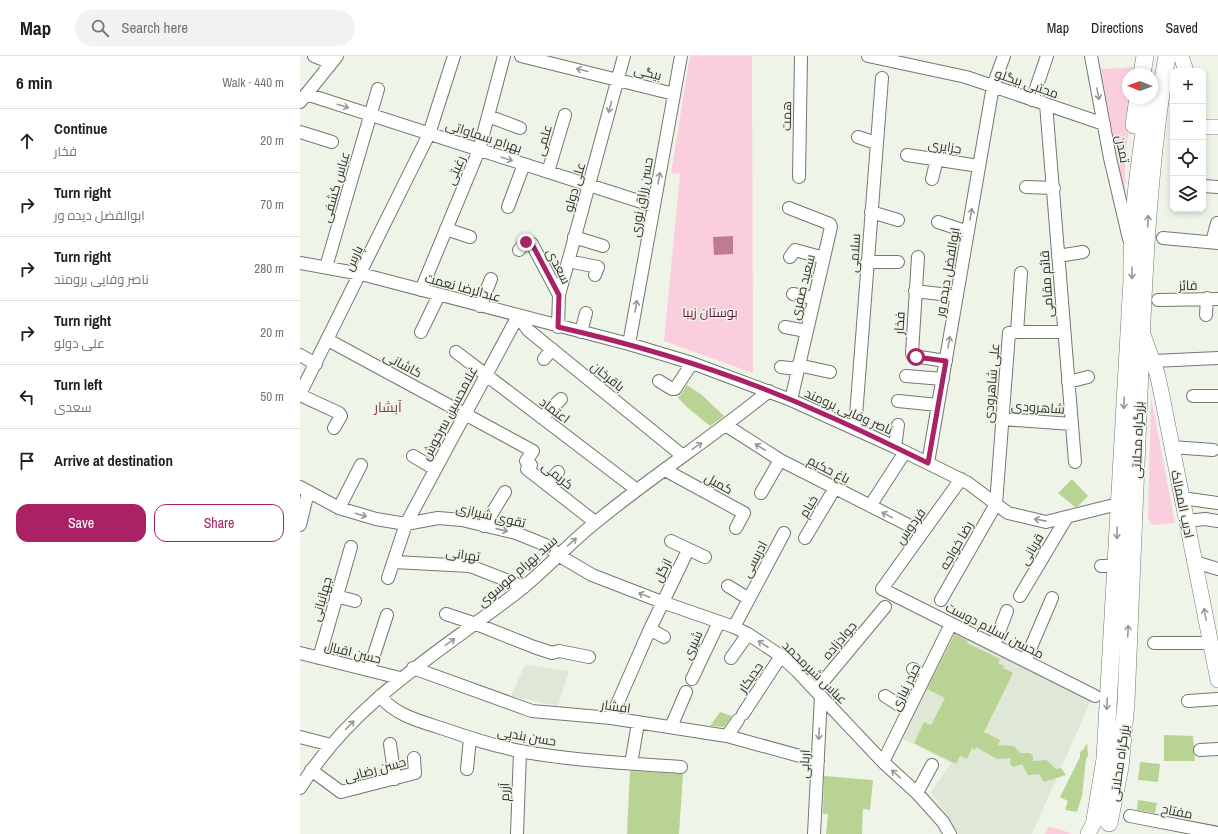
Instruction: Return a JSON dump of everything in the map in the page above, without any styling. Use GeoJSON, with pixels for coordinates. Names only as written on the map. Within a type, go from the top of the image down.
{"type":"FeatureCollection","features":[{"type":"Feature","properties":{"kind":"highway"},"geometry":{"type":"LineString","coordinates":[[1143,68],[1145,56]]}},
{"type":"Feature","properties":{"kind":"highway"},"geometry":{"type":"LineString","coordinates":[[1155,68],[1157,56]]}},
{"type":"Feature","properties":{"kind":"highway","name":"بزرگراه محلاتی"},"geometry":{"type":"LineString","coordinates":[[1100,830],[1109,669],[1108,566],[1118,504],[1132,280],[1132,247],[1167,56]]}},
{"type":"Feature","properties":{"kind":"highway"},"geometry":{"type":"LineString","coordinates":[[1174,68],[1176,56]]}},
{"type":"Feature","properties":{"kind":"highway"},"geometry":{"type":"LineString","coordinates":[[1143,193],[1158,181],[1170,94]]}},
{"type":"Feature","properties":{"kind":"highway"},"geometry":{"type":"LineString","coordinates":[[1132,247],[1127,200],[1132,138],[1137,104]]}},
{"type":"Feature","properties":{"kind":"highway","name":"بزرگراه محلاتی"},"geometry":{"type":"LineString","coordinates":[[1100,830],[1120,767],[1128,670],[1142,330],[1143,193],[1150,104]]}},
{"type":"Feature","properties":{"kind":"highway"},"geometry":{"type":"LineString","coordinates":[[1109,669],[1114,676],[1118,678],[1122,677],[1128,670]]}},
{"type":"Feature","properties":{"kind":"main road"},"geometry":{"type":"LineString","coordinates":[[1181,56],[1185,68]]}},
{"type":"Feature","properties":{"kind":"main road"},"geometry":{"type":"LineString","coordinates":[[1206,127],[1218,127]]}},
{"type":"Feature","properties":{"kind":"main road","name":"ادیب الممالک"},"geometry":{"type":"LineString","coordinates":[[1142,330],[1153,360],[1162,396],[1218,680]]}},
{"type":"Feature","properties":{"kind":"street"},"geometry":{"type":"LineString","coordinates":[[303,98],[334,60],[314,56]]}},
{"type":"Feature","properties":{"kind":"street","name":"پارس"},"geometry":{"type":"LineString","coordinates":[[300,394],[361,274],[429,134],[454,56]]}},
{"type":"Feature","properties":{"kind":"street","name":"رغبتی"},"geometry":{"type":"LineString","coordinates":[[421,290],[479,150],[504,56]]}},
{"type":"Feature","properties":{"kind":"street","name":"بیگی"},"geometry":{"type":"LineString","coordinates":[[521,56],[568,61],[618,79],[674,94]]}},
{"type":"Feature","properties":{"kind":"street","name":"علی دولو"},"geometry":{"type":"LineString","coordinates":[[558,327],[559,295],[624,56]]}},
{"type":"Feature","properties":{"kind":"street","name":"حسن رزاق نوری"},"geometry":{"type":"LineString","coordinates":[[629,344],[680,56]]}},
{"type":"Feature","properties":{"kind":"street","name":"همت"},"geometry":{"type":"LineString","coordinates":[[799,178],[801,56]]}},
{"type":"Feature","properties":{"kind":"street","name":"مجتبی بیگلو"},"geometry":{"type":"LineString","coordinates":[[868,56],[884,58],[966,77],[1104,124]]}},
{"type":"Feature","properties":{"kind":"street","name":"ابوالفضل دیده ور"},"geometry":{"type":"LineString","coordinates":[[928,463],[993,86],[1004,56]]}},
{"type":"Feature","properties":{"kind":"street"},"geometry":{"type":"LineString","coordinates":[[1032,100],[1047,56]]}},
{"type":"Feature","properties":{"kind":"street","name":"تمدن"},"geometry":{"type":"LineString","coordinates":[[1091,56],[1121,208],[1132,247]]}},
{"type":"Feature","properties":{"kind":"street","name":"سلامی"},"geometry":{"type":"LineString","coordinates":[[856,429],[882,78]]}},
{"type":"Feature","properties":{"kind":"street","name":"عباس کشفی"},"geometry":{"type":"LineString","coordinates":[[326,267],[378,89]]}},
{"type":"Feature","properties":{"kind":"street","name":"بهرام سماواتی"},"geometry":{"type":"LineString","coordinates":[[303,98],[370,114],[654,206]]}},
{"type":"Feature","properties":{"kind":"street","name":"قائم مقامی"},"geometry":{"type":"LineString","coordinates":[[1046,104],[1075,462]]}},
{"type":"Feature","properties":{"kind":"street","name":"علمی"},"geometry":{"type":"LineString","coordinates":[[548,172],[564,115]]}},
{"type":"Feature","properties":{"kind":"street"},"geometry":{"type":"LineString","coordinates":[[488,116],[520,128]]}},
{"type":"Feature","properties":{"kind":"street"},"geometry":{"type":"LineString","coordinates":[[300,132],[332,142]]}},
{"type":"Feature","properties":{"kind":"street"},"geometry":{"type":"LineString","coordinates":[[858,137],[876,143]]}},
{"type":"Feature","properties":{"kind":"street","name":"جزایری"},"geometry":{"type":"LineString","coordinates":[[906,155],[979,166]]}},
{"type":"Feature","properties":{"kind":"street"},"geometry":{"type":"LineString","coordinates":[[932,179],[937,159]]}},
{"type":"Feature","properties":{"kind":"street"},"geometry":{"type":"LineString","coordinates":[[508,207],[524,164]]}},
{"type":"Feature","properties":{"kind":"street"},"geometry":{"type":"LineString","coordinates":[[1206,186],[1218,187]]}},
{"type":"Feature","properties":{"kind":"street"},"geometry":{"type":"LineString","coordinates":[[1026,188],[1054,188]]}},
{"type":"Feature","properties":{"kind":"street","name":"سعید صفری"},"geometry":{"type":"LineString","coordinates":[[789,208],[830,224],[831,227],[791,400]]}},
{"type":"Feature","properties":{"kind":"street"},"geometry":{"type":"LineString","coordinates":[[871,212],[898,220]]}},
{"type":"Feature","properties":{"kind":"street"},"geometry":{"type":"LineString","coordinates":[[938,222],[968,232]]}},
{"type":"Feature","properties":{"kind":"street"},"geometry":{"type":"LineString","coordinates":[[1163,238],[1215,243],[1217,223]]}},
{"type":"Feature","properties":{"kind":"street"},"geometry":{"type":"LineString","coordinates":[[446,229],[470,237]]}},
{"type":"Feature","properties":{"kind":"street"},"geometry":{"type":"LineString","coordinates":[[574,237],[603,246]]}},
{"type":"Feature","properties":{"kind":"street","name":"سعدی"},"geometry":{"type":"LineString","coordinates":[[519,250],[526,242],[532,244],[559,295]]}},
{"type":"Feature","properties":{"kind":"street"},"geometry":{"type":"LineString","coordinates":[[790,257],[795,250],[824,258]]}},
{"type":"Feature","properties":{"kind":"street"},"geometry":{"type":"LineString","coordinates":[[1058,256],[1083,252]]}},
{"type":"Feature","properties":{"kind":"street","name":"فخار"},"geometry":{"type":"LineString","coordinates":[[918,257],[912,353],[913,356],[946,361]]}},
{"type":"Feature","properties":{"kind":"street"},"geometry":{"type":"LineString","coordinates":[[568,261],[598,267],[596,275]]}},
{"type":"Feature","properties":{"kind":"street"},"geometry":{"type":"LineString","coordinates":[[868,262],[898,262]]}},
{"type":"Feature","properties":{"kind":"street","name":"عبدالرضا نعمت"},"geometry":{"type":"LineString","coordinates":[[300,263],[361,274],[558,327]]}},
{"type":"Feature","properties":{"kind":"street","name":"علی شاهرودی"},"geometry":{"type":"LineString","coordinates":[[996,504],[1009,333],[1017,332],[1021,273]]}},
{"type":"Feature","properties":{"kind":"street"},"geometry":{"type":"LineString","coordinates":[[480,306],[491,279]]}},
{"type":"Feature","properties":{"kind":"street"},"geometry":{"type":"LineString","coordinates":[[915,291],[957,296]]}},
{"type":"Feature","properties":{"kind":"street"},"geometry":{"type":"LineString","coordinates":[[793,294],[814,298]]}},
{"type":"Feature","properties":{"kind":"street"},"geometry":{"type":"LineString","coordinates":[[421,332],[439,295]]}},
{"type":"Feature","properties":{"kind":"street"},"geometry":{"type":"LineString","coordinates":[[1206,315],[1212,299]]}},
{"type":"Feature","properties":{"kind":"street","name":"فائز"},"geometry":{"type":"LineString","coordinates":[[1158,300],[1212,299]]}},
{"type":"Feature","properties":{"kind":"street"},"geometry":{"type":"LineString","coordinates":[[581,332],[586,313]]}},
{"type":"Feature","properties":{"kind":"street","name":"باقرخان"},"geometry":{"type":"LineString","coordinates":[[518,316],[528,330],[683,456]]}},
{"type":"Feature","properties":{"kind":"street","name":"غلامحسین سرخوش"},"geometry":{"type":"LineString","coordinates":[[406,524],[518,316]]}},
{"type":"Feature","properties":{"kind":"street","name":"ناصر وفایی برومند"},"geometry":{"type":"LineString","coordinates":[[558,327],[629,344],[692,363],[791,400],[961,479],[1008,513],[1046,522],[1118,504]]}},
{"type":"Feature","properties":{"kind":"street"},"geometry":{"type":"LineString","coordinates":[[785,327],[806,332]]}},
{"type":"Feature","properties":{"kind":"street"},"geometry":{"type":"LineString","coordinates":[[1017,332],[1064,332]]}},
{"type":"Feature","properties":{"kind":"street","name":"کاشانی"},"geometry":{"type":"LineString","coordinates":[[328,340],[465,413]]}},
{"type":"Feature","properties":{"kind":"street"},"geometry":{"type":"LineString","coordinates":[[544,359],[552,348]]}},
{"type":"Feature","properties":{"kind":"street","name":"اعتماد"},"geometry":{"type":"LineString","coordinates":[[456,352],[637,490]]}},
{"type":"Feature","properties":{"kind":"street"},"geometry":{"type":"LineString","coordinates":[[300,356],[316,364]]}},
{"type":"Feature","properties":{"kind":"street"},"geometry":{"type":"LineString","coordinates":[[1153,360],[1218,358]]}},
{"type":"Feature","properties":{"kind":"street"},"geometry":{"type":"LineString","coordinates":[[659,382],[672,389],[675,389],[692,363]]}},
{"type":"Feature","properties":{"kind":"street"},"geometry":{"type":"LineString","coordinates":[[781,367],[798,367],[830,372]]}},
{"type":"Feature","properties":{"kind":"street"},"geometry":{"type":"LineString","coordinates":[[906,376],[943,379]]}},
{"type":"Feature","properties":{"kind":"street"},"geometry":{"type":"LineString","coordinates":[[1068,382],[1088,378]]}},
{"type":"Feature","properties":{"kind":"street","name":"سید بهرام موسوی"},"geometry":{"type":"LineString","coordinates":[[300,788],[311,770],[331,745],[400,678],[476,624],[524,587],[595,522],[683,456],[727,426],[769,392]]}},
{"type":"Feature","properties":{"kind":"street"},"geometry":{"type":"LineString","coordinates":[[300,394],[339,413],[341,416],[334,428]]}},
{"type":"Feature","properties":{"kind":"street"},"geometry":{"type":"LineString","coordinates":[[1193,396],[1218,396]]}},
{"type":"Feature","properties":{"kind":"street"},"geometry":{"type":"LineString","coordinates":[[542,418],[561,399]]}},
{"type":"Feature","properties":{"kind":"street"},"geometry":{"type":"LineString","coordinates":[[898,401],[938,405]]}},
{"type":"Feature","properties":{"kind":"street","name":"کریمی"},"geometry":{"type":"LineString","coordinates":[[465,413],[533,451],[526,460],[531,465],[525,473],[547,485],[595,522]]}},
{"type":"Feature","properties":{"kind":"street","name":"شاهرودی"},"geometry":{"type":"LineString","coordinates":[[1002,419],[1072,424]]}},
{"type":"Feature","properties":{"kind":"street"},"geometry":{"type":"LineString","coordinates":[[870,506],[900,450],[898,425]]}},
{"type":"Feature","properties":{"kind":"street","name":"باغ حکیم"},"geometry":{"type":"LineString","coordinates":[[727,426],[780,460],[922,532]]}},
{"type":"Feature","properties":{"kind":"street"},"geometry":{"type":"LineString","coordinates":[[1171,447],[1213,450]]}},
{"type":"Feature","properties":{"kind":"street"},"geometry":{"type":"LineString","coordinates":[[413,456],[435,469]]}},
{"type":"Feature","properties":{"kind":"street"},"geometry":{"type":"LineString","coordinates":[[761,493],[780,460]]}},
{"type":"Feature","properties":{"kind":"street"},"geometry":{"type":"LineString","coordinates":[[339,508],[361,465]]}},
{"type":"Feature","properties":{"kind":"street","name":"کمیل"},"geometry":{"type":"LineString","coordinates":[[665,470],[744,513],[736,528]]}},
{"type":"Feature","properties":{"kind":"street"},"geometry":{"type":"LineString","coordinates":[[547,485],[558,472]]}},
{"type":"Feature","properties":{"kind":"street","name":"فردوس"},"geometry":{"type":"LineString","coordinates":[[882,589],[961,479]]}},
{"type":"Feature","properties":{"kind":"street","name":"خیام"},"geometry":{"type":"LineString","coordinates":[[805,538],[835,488]]}},
{"type":"Feature","properties":{"kind":"street"},"geometry":{"type":"LineString","coordinates":[[300,521],[304,490]]}},
{"type":"Feature","properties":{"kind":"street","name":"تقوی شیرازی"},"geometry":{"type":"LineString","coordinates":[[304,490],[339,508],[376,519],[406,524],[438,518],[462,520],[516,533],[548,546],[558,555]]}},
{"type":"Feature","properties":{"kind":"street"},"geometry":{"type":"LineString","coordinates":[[484,526],[505,492]]}},
{"type":"Feature","properties":{"kind":"street"},"geometry":{"type":"LineString","coordinates":[[1182,498],[1218,503]]}},
{"type":"Feature","properties":{"kind":"street","name":"رضا خواجه"},"geometry":{"type":"LineString","coordinates":[[941,600],[996,504]]}},
{"type":"Feature","properties":{"kind":"street","name":"قربانی"},"geometry":{"type":"LineString","coordinates":[[1020,596],[1066,517]]}},
{"type":"Feature","properties":{"kind":"street"},"geometry":{"type":"LineString","coordinates":[[1187,521],[1205,519],[1218,521]]}},
{"type":"Feature","properties":{"kind":"street"},"geometry":{"type":"LineString","coordinates":[[388,578],[406,524]]}},
{"type":"Feature","properties":{"kind":"street","name":"ادریسی"},"geometry":{"type":"LineString","coordinates":[[734,627],[784,533]]}},
{"type":"Feature","properties":{"kind":"street","name":"ازگل"},"geometry":{"type":"LineString","coordinates":[[671,541],[705,557]]}},
{"type":"Feature","properties":{"kind":"street","name":"جهانبانی"},"geometry":{"type":"LineString","coordinates":[[319,658],[351,547]]}},
{"type":"Feature","properties":{"kind":"street","name":"ازگل"},"geometry":{"type":"LineString","coordinates":[[611,718],[662,602],[688,550]]}},
{"type":"Feature","properties":{"kind":"street","name":"عباس شیرمحمد"},"geometry":{"type":"LineString","coordinates":[[558,555],[592,575],[662,602],[734,627],[748,634],[781,656],[883,762],[917,793],[943,822],[950,834]]}},
{"type":"Feature","properties":{"kind":"street","name":"تهرانی"},"geometry":{"type":"LineString","coordinates":[[394,562],[470,566],[524,587]]}},
{"type":"Feature","properties":{"kind":"street"},"geometry":{"type":"LineString","coordinates":[[1195,562],[1218,569]]}},
{"type":"Feature","properties":{"kind":"street","name":"ادریسی"},"geometry":{"type":"LineString","coordinates":[[728,586],[749,599]]}},
{"type":"Feature","properties":{"kind":"street","name":"محسن اسلام دوست"},"geometry":{"type":"LineString","coordinates":[[882,589],[1096,696]]}},
{"type":"Feature","properties":{"kind":"street"},"geometry":{"type":"LineString","coordinates":[[336,596],[356,602]]}},
{"type":"Feature","properties":{"kind":"street"},"geometry":{"type":"LineString","coordinates":[[1025,661],[1052,598]]}},
{"type":"Feature","properties":{"kind":"street","name":"جوادزاده"},"geometry":{"type":"LineString","coordinates":[[818,693],[884,607]]}},
{"type":"Feature","properties":{"kind":"street"},"geometry":{"type":"LineString","coordinates":[[994,645],[1007,611]]}},
{"type":"Feature","properties":{"kind":"street"},"geometry":{"type":"LineString","coordinates":[[446,614],[534,647],[552,652],[559,651],[589,658]]}},
{"type":"Feature","properties":{"kind":"street"},"geometry":{"type":"LineString","coordinates":[[369,670],[386,615]]}},
{"type":"Feature","properties":{"kind":"street","name":"شیری"},"geometry":{"type":"LineString","coordinates":[[692,680],[719,622]]}},
{"type":"Feature","properties":{"kind":"street","name":"حیدر نیازی"},"geometry":{"type":"LineString","coordinates":[[883,762],[951,624]]}},
{"type":"Feature","properties":{"kind":"street"},"geometry":{"type":"LineString","coordinates":[[650,629],[664,637]]}},
{"type":"Feature","properties":{"kind":"street"},"geometry":{"type":"LineString","coordinates":[[731,658],[748,634]]}},
{"type":"Feature","properties":{"kind":"street"},"geometry":{"type":"LineString","coordinates":[[1154,643],[1211,643]]}},
{"type":"Feature","properties":{"kind":"street","name":"حسن اقبال"},"geometry":{"type":"LineString","coordinates":[[300,653],[400,678]]}},
{"type":"Feature","properties":{"kind":"street","name":"جدیکار"},"geometry":{"type":"LineString","coordinates":[[727,736],[781,656]]}},
{"type":"Feature","properties":{"kind":"street","name":"افشار"},"geometry":{"type":"LineString","coordinates":[[414,668],[532,711],[611,718],[727,736],[818,761]]}},
{"type":"Feature","properties":{"kind":"street"},"geometry":{"type":"LineString","coordinates":[[913,668],[925,677]]}},
{"type":"Feature","properties":{"kind":"street"},"geometry":{"type":"LineString","coordinates":[[671,727],[686,692]]}},
{"type":"Feature","properties":{"kind":"street","name":"اربابی"},"geometry":{"type":"LineString","coordinates":[[814,834],[818,761],[818,693]]}},
{"type":"Feature","properties":{"kind":"street","name":"حسن بندپی"},"geometry":{"type":"LineString","coordinates":[[380,696],[386,703],[401,714],[470,738],[520,751],[631,764],[681,767]]}},
{"type":"Feature","properties":{"kind":"street"},"geometry":{"type":"LineString","coordinates":[[885,696],[908,711]]}},
{"type":"Feature","properties":{"kind":"street"},"geometry":{"type":"LineString","coordinates":[[1188,701],[1218,699]]}},
{"type":"Feature","properties":{"kind":"street"},"geometry":{"type":"LineString","coordinates":[[631,764],[638,723]]}},
{"type":"Feature","properties":{"kind":"street"},"geometry":{"type":"LineString","coordinates":[[300,737],[331,745]]}},
{"type":"Feature","properties":{"kind":"street"},"geometry":{"type":"LineString","coordinates":[[467,769],[470,738]]}},
{"type":"Feature","properties":{"kind":"street"},"geometry":{"type":"LineString","coordinates":[[390,744],[395,779]]}},
{"type":"Feature","properties":{"kind":"street"},"geometry":{"type":"LineString","coordinates":[[1200,750],[1218,749]]}},
{"type":"Feature","properties":{"kind":"street","name":"آزرم"},"geometry":{"type":"LineString","coordinates":[[517,834],[520,751]]}},
{"type":"Feature","properties":{"kind":"street","name":"حسن رضایی"},"geometry":{"type":"LineString","coordinates":[[311,770],[341,792],[415,773],[414,758]]}},
{"type":"Feature","properties":{"kind":"street"},"geometry":{"type":"LineString","coordinates":[[917,793],[932,765]]}},
{"type":"Feature","properties":{"kind":"street","name":"مفتاح"},"geometry":{"type":"LineString","coordinates":[[1130,816],[1218,833]]}},
{"type":"Feature","properties":{"kind":"shaded area"},"geometry":{"type":"Polygon","coordinates":[[[733,236],[733,254],[714,255],[713,237],[733,236]]]}},
{"type":"Feature","properties":{"kind":"shaded area"},"geometry":{"type":"Polygon","coordinates":[[[951,628],[1093,696],[1032,834],[958,834],[931,792],[951,763],[899,737],[951,628]]]}},
{"type":"Feature","properties":{"kind":"shaded area"},"geometry":{"type":"Polygon","coordinates":[[[525,665],[569,671],[558,706],[511,696],[525,665]]]}},
{"type":"Feature","properties":{"kind":"green space","name":"بوستان زیبا"},"geometry":{"type":"Polygon","coordinates":[[[690,56],[752,56],[753,373],[664,341],[680,174],[671,173],[690,56]]]}},
{"type":"Feature","properties":{"kind":"green space"},"geometry":{"type":"Polygon","coordinates":[[[1137,67],[1122,68],[1122,104],[1132,104],[1125,157],[1125,209],[1124,195],[1101,69],[1137,67]]]}},
{"type":"Feature","properties":{"kind":"green space"},"geometry":{"type":"Polygon","coordinates":[[[1151,397],[1175,523],[1152,525],[1148,519],[1151,397]]]}},
{"type":"Feature","properties":{"kind":"green space"},"geometry":{"type":"Polygon","coordinates":[[[1049,826],[1073,834],[1045,834],[1049,826]]]}},
{"type":"Feature","properties":{"kind":"building"},"geometry":{"type":"Polygon","coordinates":[[[687,385],[702,395],[724,416],[710,426],[689,409],[678,398],[687,385]]]}},
{"type":"Feature","properties":{"kind":"building"},"geometry":{"type":"Polygon","coordinates":[[[1072,479],[1088,496],[1075,507],[1058,493],[1072,479]]]}},
{"type":"Feature","properties":{"kind":"building"},"geometry":{"type":"Polygon","coordinates":[[[955,634],[968,641],[967,643],[1000,659],[998,663],[1004,666],[1003,668],[1013,673],[984,732],[1000,740],[998,745],[1014,746],[1020,753],[1030,753],[1033,756],[1033,761],[1046,760],[1056,769],[1061,768],[1066,775],[1044,782],[1039,774],[1028,775],[1022,764],[1013,767],[1010,764],[1011,758],[997,759],[976,747],[975,750],[972,748],[967,759],[960,756],[956,764],[914,743],[924,722],[931,725],[945,698],[927,689],[955,634]]]}},
{"type":"Feature","properties":{"kind":"building"},"geometry":{"type":"Polygon","coordinates":[[[720,712],[732,716],[724,727],[710,726],[720,712]]]}},
{"type":"Feature","properties":{"kind":"building"},"geometry":{"type":"Polygon","coordinates":[[[1164,735],[1193,736],[1195,761],[1164,761],[1164,735]]]}},
{"type":"Feature","properties":{"kind":"building"},"geometry":{"type":"Polygon","coordinates":[[[1087,743],[1088,756],[1086,759],[1082,796],[1077,812],[1065,810],[1068,801],[1060,797],[1080,757],[1080,752],[1087,743]]]}},
{"type":"Feature","properties":{"kind":"building"},"geometry":{"type":"Polygon","coordinates":[[[1140,762],[1160,764],[1158,782],[1138,780],[1140,762]]]}},
{"type":"Feature","properties":{"kind":"building"},"geometry":{"type":"Polygon","coordinates":[[[630,771],[683,774],[679,834],[627,834],[630,771]]]}},
{"type":"Feature","properties":{"kind":"building"},"geometry":{"type":"Polygon","coordinates":[[[824,776],[873,780],[870,810],[863,809],[862,834],[826,834],[828,814],[823,814],[824,776]]]}},
{"type":"Feature","properties":{"kind":"building"},"geometry":{"type":"Polygon","coordinates":[[[1138,800],[1157,803],[1155,813],[1137,810],[1138,800]]]}},
{"type":"Feature","properties":{"kind":"district","name":"آبشار"},"geometry":{"type":"Point","coordinates":[388,407]}},
{"type":"Feature","properties":{"kind":"route"},"geometry":{"type":"LineString","coordinates":[[526,242],[532,244],[559,295],[558,327],[629,344],[726,375],[826,415],[928,463],[946,361],[916,357]]}}]}
